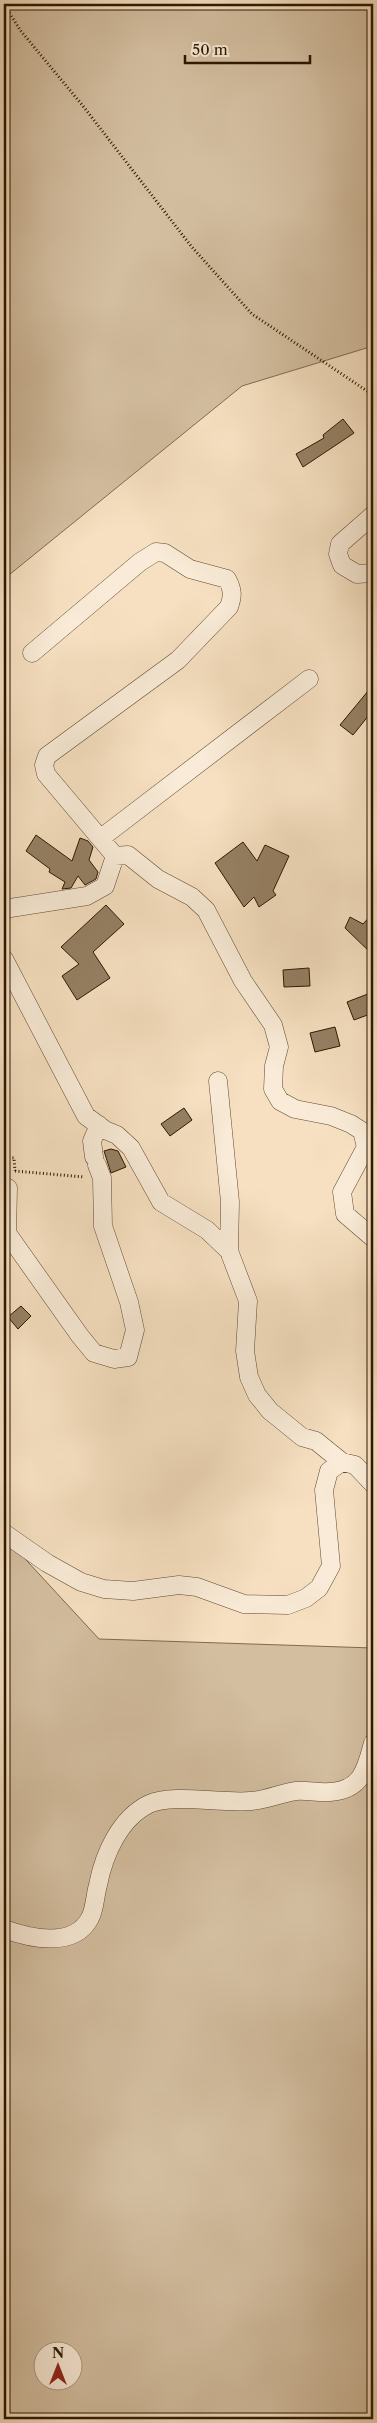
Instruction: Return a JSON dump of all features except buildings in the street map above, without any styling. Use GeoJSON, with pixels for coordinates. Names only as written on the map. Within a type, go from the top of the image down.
{"type":"FeatureCollection","features":[{"type":"Feature","properties":{"kind":"street"},"geometry":{"type":"LineString","coordinates":[[373,515],[340,544],[338,554],[342,565],[357,574],[373,573]]}},
{"type":"Feature","properties":{"kind":"street"},"geometry":{"type":"LineString","coordinates":[[32,653],[140,562],[156,552],[165,553],[190,569],[227,579],[232,588],[232,598],[229,607],[178,660],[48,756],[44,765],[46,774],[115,856]]}},
{"type":"Feature","properties":{"kind":"street"},"geometry":{"type":"LineString","coordinates":[[101,838],[309,679]]}},
{"type":"Feature","properties":{"kind":"street"},"geometry":{"type":"LineString","coordinates":[[4,909],[87,896],[105,886],[115,856]]}},
{"type":"Feature","properties":{"kind":"street"},"geometry":{"type":"LineString","coordinates":[[115,856],[128,856],[158,878],[192,897],[206,910],[243,980],[273,1026],[278,1047],[274,1066],[273,1089],[280,1101],[295,1109],[331,1116],[351,1124],[362,1131],[366,1147],[342,1192],[345,1214],[372,1233]]}},
{"type":"Feature","properties":{"kind":"street"},"geometry":{"type":"LineString","coordinates":[[4,959],[86,1116],[117,1135],[131,1148],[161,1202],[207,1230],[229,1252]]}},
{"type":"Feature","properties":{"kind":"street"},"geometry":{"type":"LineString","coordinates":[[218,1081],[230,1202],[229,1252],[248,1301],[245,1351],[249,1377],[257,1395],[270,1411],[302,1437],[316,1441],[342,1462],[355,1465],[373,1484]]}},
{"type":"Feature","properties":{"kind":"street"},"geometry":{"type":"LineString","coordinates":[[8,1188],[8,1233],[80,1336],[94,1353],[114,1359],[128,1356],[135,1330],[129,1302],[103,1226],[98,1167],[92,1141],[99,1125]]}},
{"type":"Feature","properties":{"kind":"street"},"geometry":{"type":"LineString","coordinates":[[4,1533],[64,1573],[81,1582],[104,1589],[133,1591],[179,1585],[197,1587],[244,1604],[288,1605],[306,1598],[319,1588],[330,1566],[324,1490],[329,1470],[342,1462]]}},
{"type":"Feature","properties":{"kind":"street"},"geometry":{"type":"LineString","coordinates":[[4,1929],[23,1936],[56,1939],[75,1934],[90,1918],[100,1874],[117,1834],[127,1820],[150,1804],[176,1799],[228,1803],[254,1801],[297,1791],[331,1792],[350,1788],[364,1774],[373,1743]]}},
{"type":"Feature","properties":{"kind":"path"},"geometry":{"type":"LineString","coordinates":[[4,4],[20,30],[83,106],[192,246],[252,314],[373,395]]}},
{"type":"Feature","properties":{"kind":"path"},"geometry":{"type":"LineString","coordinates":[[4,1141],[4,1157],[14,1158],[15,1171],[98,1167]]}},
{"type":"Feature","properties":{"kind":"shaded area"},"geometry":{"type":"Polygon","coordinates":[[[4,4],[373,4],[373,346],[242,386],[4,579],[4,4]]]}},
{"type":"Feature","properties":{"kind":"shaded area"},"geometry":{"type":"Polygon","coordinates":[[[4,1536],[99,1639],[373,1648],[373,2419],[4,2419],[4,1536]]]}}]}
